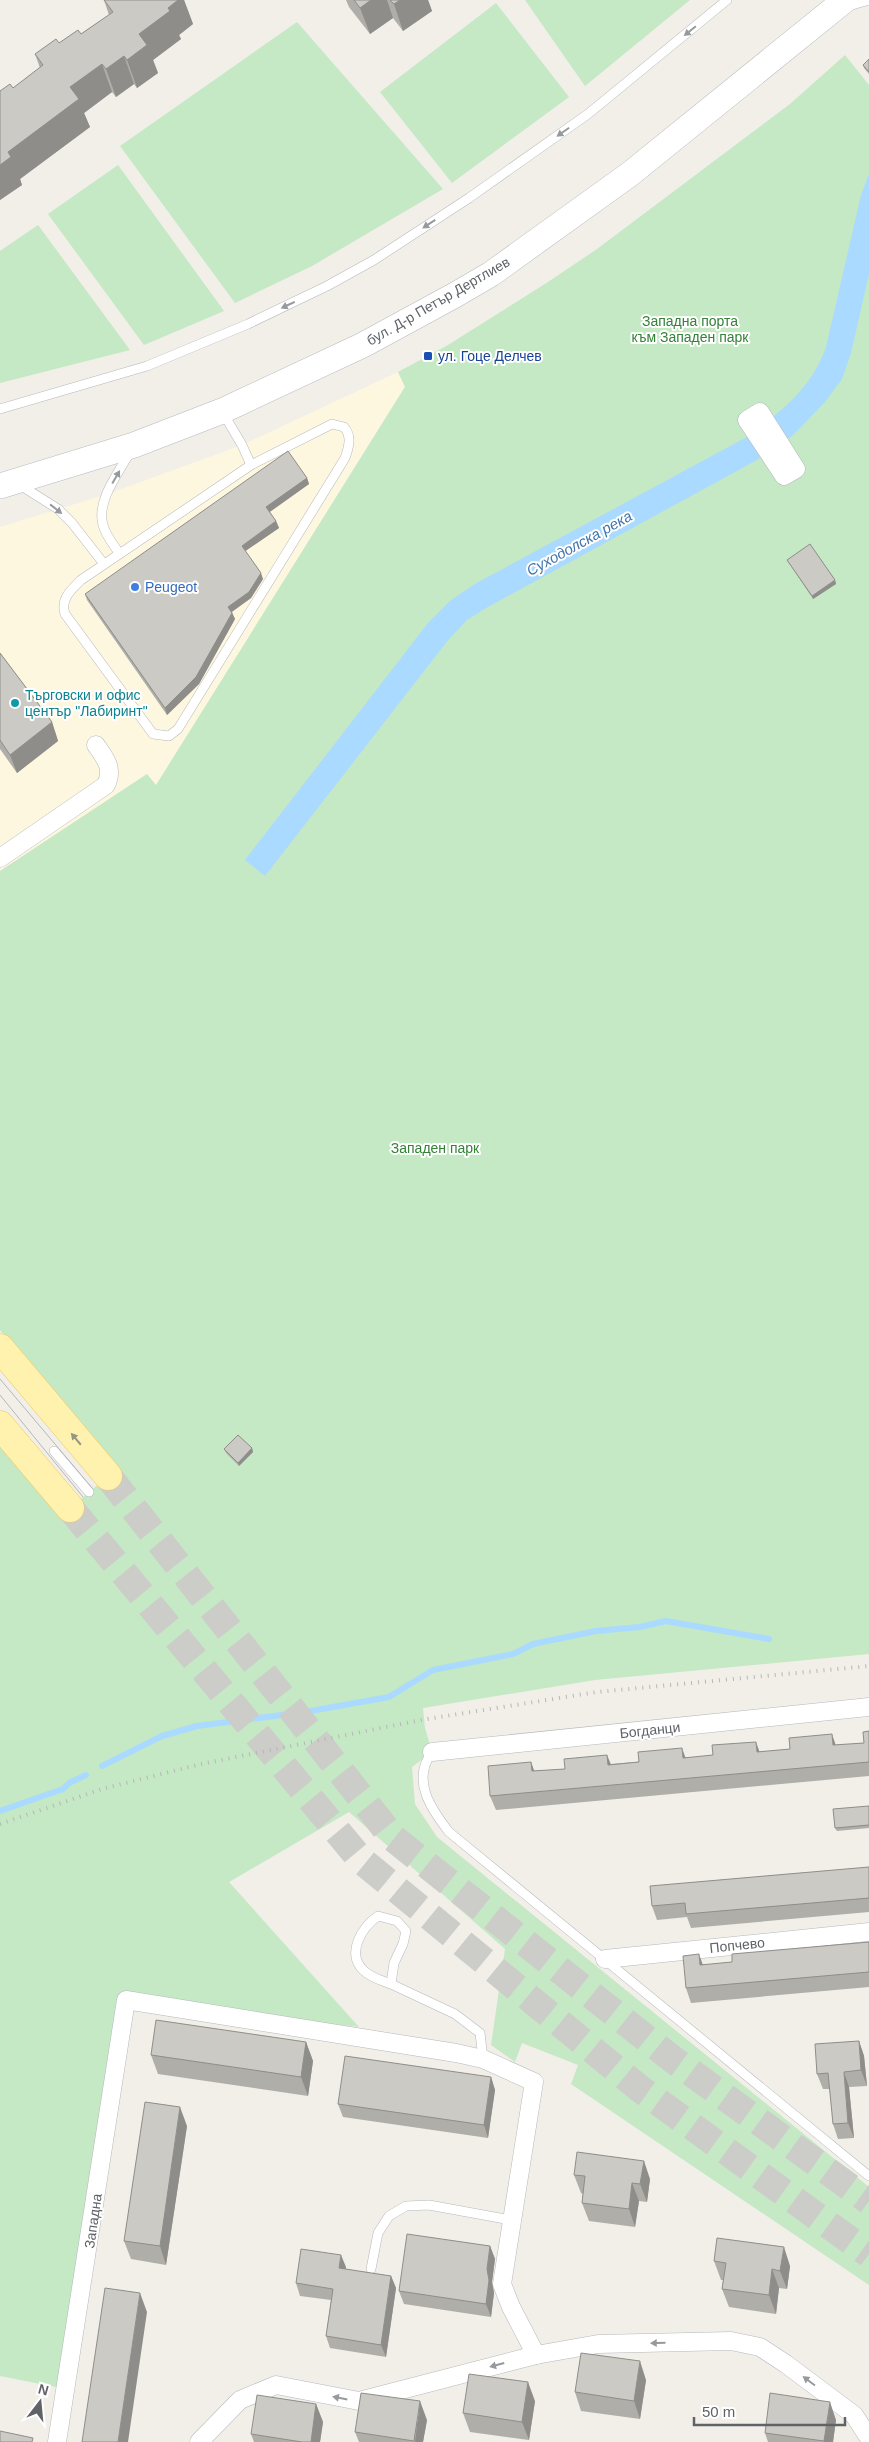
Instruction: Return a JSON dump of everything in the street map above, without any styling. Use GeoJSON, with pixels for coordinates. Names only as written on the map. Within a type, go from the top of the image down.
{"type":"FeatureCollection","features":[{"type":"Feature","properties":{"kind":"main road","name":"бул. Д-р Петър Дертлиев"},"geometry":{"type":"LineString","coordinates":[[8,484],[134,445],[222,411],[363,345],[491,274],[630,174],[840,4]]}},
{"type":"Feature","properties":{"kind":"main road"},"geometry":{"type":"LineString","coordinates":[[0,1348],[89,1492]]}},
{"type":"Feature","properties":{"kind":"main road"},"geometry":{"type":"LineString","coordinates":[[0,1425],[89,1492]]}},
{"type":"Feature","properties":{"kind":"street"},"geometry":{"type":"LineString","coordinates":[[0,858],[106,784],[110,777],[108,762],[96,745]]}},
{"type":"Feature","properties":{"kind":"street","name":"Богданци"},"geometry":{"type":"LineString","coordinates":[[432,1752],[869,1707]]}},
{"type":"Feature","properties":{"kind":"street","name":"Попчево"},"geometry":{"type":"LineString","coordinates":[[604,1959],[869,1932]]}},
{"type":"Feature","properties":{"kind":"street","name":"Западна"},"geometry":{"type":"LineString","coordinates":[[57,2442],[126,2000],[456,2053],[483,2060]]}},
{"type":"Feature","properties":{"kind":"street"},"geometry":{"type":"LineString","coordinates":[[483,2060],[534,2082],[502,2284],[510,2306],[536,2355]]}},
{"type":"Feature","properties":{"kind":"street"},"geometry":{"type":"LineString","coordinates":[[199,2442],[240,2400],[276,2385],[359,2401],[536,2355],[598,2344],[731,2342],[760,2347],[854,2415],[869,2438]]}},
{"type":"Feature","properties":{"kind":"lane"},"geometry":{"type":"LineString","coordinates":[[0,409],[147,366],[248,324],[327,286],[374,260],[469,198],[588,114],[727,0]]}},
{"type":"Feature","properties":{"kind":"lane"},"geometry":{"type":"LineString","coordinates":[[840,4],[869,0]]}},
{"type":"Feature","properties":{"kind":"lane"},"geometry":{"type":"LineString","coordinates":[[222,411],[242,445],[251,465]]}},
{"type":"Feature","properties":{"kind":"lane"},"geometry":{"type":"LineString","coordinates":[[340,425],[349,434],[345,458],[178,729],[169,736],[153,734],[145,726],[65,614],[63,608],[64,599],[81,580],[119,553],[251,465],[324,427],[340,425]]}},
{"type":"Feature","properties":{"kind":"lane"},"geometry":{"type":"LineString","coordinates":[[119,553],[102,524],[103,508],[112,484],[134,445]]}},
{"type":"Feature","properties":{"kind":"lane"},"geometry":{"type":"LineString","coordinates":[[8,484],[58,509],[72,523],[104,564]]}},
{"type":"Feature","properties":{"kind":"lane"},"geometry":{"type":"LineString","coordinates":[[54,1451],[89,1492]]}},
{"type":"Feature","properties":{"kind":"lane"},"geometry":{"type":"LineString","coordinates":[[432,1752],[426,1760],[424,1769],[426,1797],[449,1832],[869,2176]]}},
{"type":"Feature","properties":{"kind":"lane"},"geometry":{"type":"LineString","coordinates":[[391,1984],[394,1963],[403,1944],[406,1931],[397,1921],[378,1916],[367,1923],[360,1936],[356,1951],[361,1968],[373,1978],[391,1984],[455,2014],[480,2033],[483,2060]]}},
{"type":"Feature","properties":{"kind":"lane"},"geometry":{"type":"LineString","coordinates":[[371,2269],[378,2233],[389,2216],[406,2206],[429,2205],[511,2220]]}},
{"type":"Feature","properties":{"kind":"shaded area"},"geometry":{"type":"Polygon","coordinates":[[[398,372],[405,386],[156,786],[147,774],[0,871],[0,527],[108,494],[242,445],[398,372]]]}},
{"type":"Feature","properties":{"kind":"green space"},"geometry":{"type":"Polygon","coordinates":[[[525,0],[690,0],[585,86],[525,0]]]}},
{"type":"Feature","properties":{"kind":"green space"},"geometry":{"type":"Polygon","coordinates":[[[496,3],[569,97],[452,183],[380,92],[496,3]]]}},
{"type":"Feature","properties":{"kind":"green space"},"geometry":{"type":"Polygon","coordinates":[[[297,22],[443,189],[312,266],[235,303],[120,146],[297,22]]]}},
{"type":"Feature","properties":{"kind":"green space","name":"Западен парк"},"geometry":{"type":"Polygon","coordinates":[[[845,55],[869,85],[869,1654],[595,1680],[423,1708],[425,1728],[432,1752],[412,1767],[415,1804],[437,1837],[869,2187],[869,2285],[571,2084],[578,2065],[522,2043],[515,2062],[491,2045],[505,1949],[349,1812],[229,1882],[359,2027],[126,2000],[66,2389],[0,2376],[0,1436],[65,1513],[108,1476],[0,1330],[0,871],[147,774],[156,785],[405,387],[398,372],[448,345],[597,249],[790,104],[845,55]]]}},
{"type":"Feature","properties":{"kind":"green space"},"geometry":{"type":"Polygon","coordinates":[[[118,165],[224,311],[144,345],[48,214],[118,165]]]}},
{"type":"Feature","properties":{"kind":"green space"},"geometry":{"type":"Polygon","coordinates":[[[38,225],[130,350],[0,383],[0,251],[38,225]]]}},
{"type":"Feature","properties":{"kind":"water","name":"Суходолска река"},"geometry":{"type":"Polygon","coordinates":[[[869,174],[869,274],[851,353],[842,379],[825,402],[791,437],[757,460],[467,620],[449,639],[265,876],[245,860],[428,623],[450,601],[473,585],[745,438],[793,399],[812,375],[826,347],[861,195],[869,174]]]}},
{"type":"Feature","properties":{"kind":"building"},"geometry":{"type":"Polygon","coordinates":[[[104,0],[178,0],[168,8],[170,11],[139,34],[147,45],[127,60],[124,56],[106,69],[102,64],[70,87],[79,99],[8,152],[11,157],[0,165],[0,91],[10,84],[13,88],[43,65],[35,54],[56,39],[59,43],[78,30],[81,34],[113,12],[104,0]]]}},
{"type":"Feature","properties":{"kind":"building"},"geometry":{"type":"Polygon","coordinates":[[[354,0],[371,0],[360,8],[354,0]]]}},
{"type":"Feature","properties":{"kind":"building"},"geometry":{"type":"Polygon","coordinates":[[[390,0],[400,0],[394,4],[390,0]]]}},
{"type":"Feature","properties":{"kind":"building"},"geometry":{"type":"Polygon","coordinates":[[[869,59],[869,72],[863,65],[869,59]]]}},
{"type":"Feature","properties":{"kind":"building"},"geometry":{"type":"Polygon","coordinates":[[[288,451],[307,478],[266,507],[276,521],[242,546],[261,573],[249,592],[228,607],[232,613],[196,677],[165,708],[85,594],[288,451]]]}},
{"type":"Feature","properties":{"kind":"building"},"geometry":{"type":"Polygon","coordinates":[[[810,544],[835,580],[812,596],[787,560],[810,544]]]}},
{"type":"Feature","properties":{"kind":"building","name":"Търговски и офис център \"Лабиринт\""},"geometry":{"type":"Polygon","coordinates":[[[0,653],[52,722],[10,755],[0,740],[0,653]]]}},
{"type":"Feature","properties":{"kind":"building"},"geometry":{"type":"Polygon","coordinates":[[[238,1435],[252,1448],[238,1463],[224,1449],[238,1435]]]}},
{"type":"Feature","properties":{"kind":"building"},"geometry":{"type":"Polygon","coordinates":[[[869,1731],[869,1762],[490,1796],[488,1766],[531,1762],[532,1771],[565,1769],[564,1759],[607,1755],[608,1765],[639,1762],[638,1752],[682,1748],[683,1758],[713,1755],[712,1745],[756,1742],[757,1752],[790,1749],[789,1738],[832,1734],[833,1745],[864,1743],[863,1732],[869,1731]]]}},
{"type":"Feature","properties":{"kind":"building"},"geometry":{"type":"Polygon","coordinates":[[[869,1806],[869,1825],[835,1828],[833,1809],[869,1806]]]}},
{"type":"Feature","properties":{"kind":"building"},"geometry":{"type":"Polygon","coordinates":[[[869,1867],[869,1898],[686,1914],[685,1903],[652,1906],[650,1886],[869,1867]]]}},
{"type":"Feature","properties":{"kind":"building"},"geometry":{"type":"Polygon","coordinates":[[[869,1942],[869,1972],[686,1988],[683,1956],[699,1954],[700,1965],[732,1962],[732,1954],[869,1942]]]}},
{"type":"Feature","properties":{"kind":"building"},"geometry":{"type":"Polygon","coordinates":[[[156,2020],[306,2042],[301,2077],[151,2055],[156,2020]]]}},
{"type":"Feature","properties":{"kind":"building"},"geometry":{"type":"Polygon","coordinates":[[[859,2041],[861,2070],[844,2072],[848,2123],[833,2124],[828,2073],[817,2074],[815,2044],[859,2041]]]}},
{"type":"Feature","properties":{"kind":"building"},"geometry":{"type":"Polygon","coordinates":[[[345,2056],[491,2077],[484,2125],[338,2104],[345,2056]]]}},
{"type":"Feature","properties":{"kind":"building"},"geometry":{"type":"Polygon","coordinates":[[[145,2102],[180,2107],[160,2246],[124,2241],[145,2102]]]}},
{"type":"Feature","properties":{"kind":"building"},"geometry":{"type":"Polygon","coordinates":[[[577,2152],[644,2161],[640,2184],[632,2183],[629,2209],[582,2203],[585,2176],[574,2175],[577,2152]]]}},
{"type":"Feature","properties":{"kind":"building"},"geometry":{"type":"Polygon","coordinates":[[[407,2234],[490,2246],[486,2304],[399,2291],[407,2234]]]}},
{"type":"Feature","properties":{"kind":"building"},"geometry":{"type":"Polygon","coordinates":[[[717,2238],[784,2247],[780,2271],[772,2269],[769,2295],[722,2289],[726,2263],[714,2261],[717,2238]]]}},
{"type":"Feature","properties":{"kind":"building"},"geometry":{"type":"Polygon","coordinates":[[[301,2249],[341,2255],[339,2268],[391,2276],[381,2345],[326,2336],[333,2289],[296,2283],[301,2249]]]}},
{"type":"Feature","properties":{"kind":"building"},"geometry":{"type":"Polygon","coordinates":[[[105,2288],[140,2293],[118,2442],[82,2442],[105,2288]]]}},
{"type":"Feature","properties":{"kind":"building"},"geometry":{"type":"Polygon","coordinates":[[[581,2353],[640,2361],[634,2401],[575,2392],[581,2353]]]}},
{"type":"Feature","properties":{"kind":"building"},"geometry":{"type":"Polygon","coordinates":[[[469,2374],[528,2382],[522,2422],[463,2413],[469,2374]]]}},
{"type":"Feature","properties":{"kind":"building"},"geometry":{"type":"Polygon","coordinates":[[[361,2393],[420,2401],[414,2441],[355,2432],[361,2393]]]}},
{"type":"Feature","properties":{"kind":"building"},"geometry":{"type":"Polygon","coordinates":[[[770,2393],[830,2402],[824,2441],[765,2433],[770,2393]]]}},
{"type":"Feature","properties":{"kind":"building"},"geometry":{"type":"Polygon","coordinates":[[[257,2395],[316,2404],[311,2442],[251,2434],[257,2395]]]}},
{"type":"Feature","properties":{"kind":"building"},"geometry":{"type":"Polygon","coordinates":[[[0,2431],[33,2438],[32,2442],[0,2442],[0,2431]]]}},
{"type":"Feature","properties":{"kind":"waterway"},"geometry":{"type":"LineString","coordinates":[[102,1766],[162,1736],[197,1726],[305,1712],[389,1697],[433,1670],[513,1654],[533,1644],[596,1631],[640,1627],[666,1621],[769,1639]]}},
{"type":"Feature","properties":{"kind":"waterway"},"geometry":{"type":"LineString","coordinates":[[0,1811],[63,1789],[69,1783],[86,1775]]}},
{"type":"Feature","properties":{"kind":"tunnel"},"geometry":{"type":"LineString","coordinates":[[108,1476],[393,1838],[671,2058],[869,2201]]}},
{"type":"Feature","properties":{"kind":"tunnel"},"geometry":{"type":"LineString","coordinates":[[70,1508],[361,1860],[639,2088],[869,2254]]}},
{"type":"Feature","properties":{"kind":"tram line"},"geometry":{"type":"LineString","coordinates":[[0,1379],[93,1489]]}},
{"type":"Feature","properties":{"kind":"tram line"},"geometry":{"type":"LineString","coordinates":[[0,1395],[83,1497]]}},
{"type":"Feature","properties":{"kind":"railway"},"geometry":{"type":"LineString","coordinates":[[0,1824],[102,1789],[201,1764],[421,1720],[597,1692],[869,1666]]}},
{"type":"Feature","properties":{"kind":"place","name":"ул. Гоце Делчев"},"geometry":{"type":"Point","coordinates":[428,356]}},
{"type":"Feature","properties":{"kind":"place","name":"Peugeot"},"geometry":{"type":"Point","coordinates":[135,587]}},
{"type":"Feature","properties":{"kind":"place","name":"Търговски и офис център \"Лабиринт\""},"geometry":{"type":"Point","coordinates":[15,703]}},
{"type":"Feature","properties":{"kind":"park label","name":"Западна порта към Западен парк"},"geometry":{"type":"Point","coordinates":[690,330]}}]}
